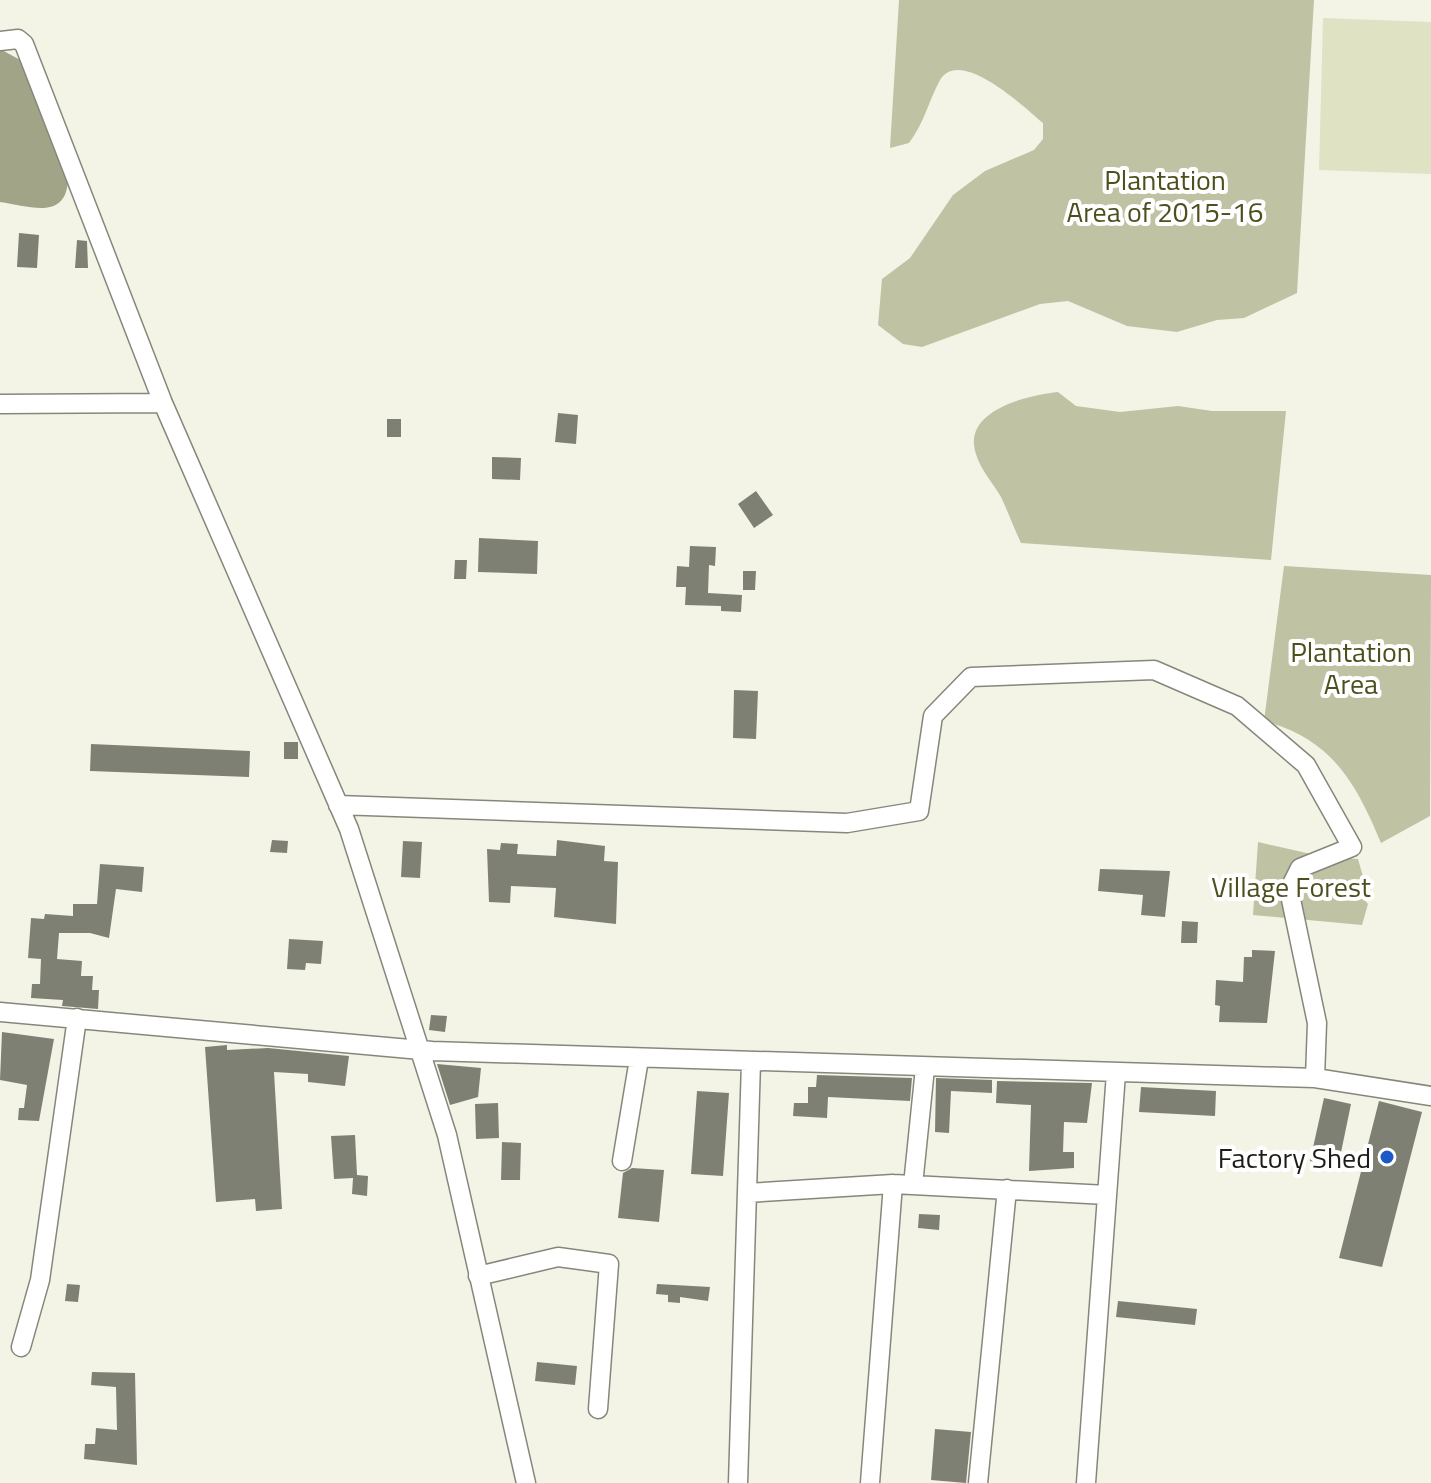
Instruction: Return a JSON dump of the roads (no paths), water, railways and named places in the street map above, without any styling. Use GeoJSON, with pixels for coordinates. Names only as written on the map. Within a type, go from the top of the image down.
{"type":"FeatureCollection","features":[{"type":"Feature","properties":{"kind":"street"},"geometry":{"type":"LineString","coordinates":[[0,41],[18,39],[24,44],[163,403],[338,805],[422,1050],[447,1135],[526,1483]]}},
{"type":"Feature","properties":{"kind":"street"},"geometry":{"type":"LineString","coordinates":[[0,404],[163,403]]}},
{"type":"Feature","properties":{"kind":"street"},"geometry":{"type":"LineString","coordinates":[[338,805],[847,823],[919,811],[933,716],[971,677],[1154,670],[1237,706],[1306,765],[1352,847],[1300,868],[1289,890],[1317,1023],[1315,1078]]}},
{"type":"Feature","properties":{"kind":"street"},"geometry":{"type":"LineString","coordinates":[[0,1012],[422,1050],[1315,1078],[1431,1096]]}},
{"type":"Feature","properties":{"kind":"street"},"geometry":{"type":"LineString","coordinates":[[21,1347],[40,1280],[77,1018]]}},
{"type":"Feature","properties":{"kind":"street"},"geometry":{"type":"LineString","coordinates":[[622,1161],[639,1059]]}},
{"type":"Feature","properties":{"kind":"street"},"geometry":{"type":"LineString","coordinates":[[738,1483],[751,1062]]}},
{"type":"Feature","properties":{"kind":"street"},"geometry":{"type":"LineString","coordinates":[[913,1185],[925,1068]]}},
{"type":"Feature","properties":{"kind":"street"},"geometry":{"type":"LineString","coordinates":[[1086,1483],[1116,1073]]}},
{"type":"Feature","properties":{"kind":"street"},"geometry":{"type":"LineString","coordinates":[[747,1193],[893,1184],[1107,1195]]}},
{"type":"Feature","properties":{"kind":"street"},"geometry":{"type":"LineString","coordinates":[[870,1483],[893,1184]]}},
{"type":"Feature","properties":{"kind":"street"},"geometry":{"type":"LineString","coordinates":[[978,1483],[1007,1189]]}},
{"type":"Feature","properties":{"kind":"street"},"geometry":{"type":"LineString","coordinates":[[478,1276],[558,1257],[609,1264],[598,1409]]}},
{"type":"Feature","properties":{"kind":"place","name":"Factory Shed"},"geometry":{"type":"Point","coordinates":[1387,1157]}},
{"type":"Feature","properties":{"kind":"park label","name":"Plantation Area of 2015-16"},"geometry":{"type":"Point","coordinates":[1165,195]}},
{"type":"Feature","properties":{"kind":"park label","name":"Plantation Area"},"geometry":{"type":"Point","coordinates":[1351,667]}},
{"type":"Feature","properties":{"kind":"park label","name":"Village Forest"},"geometry":{"type":"Point","coordinates":[1291,886]}}]}
